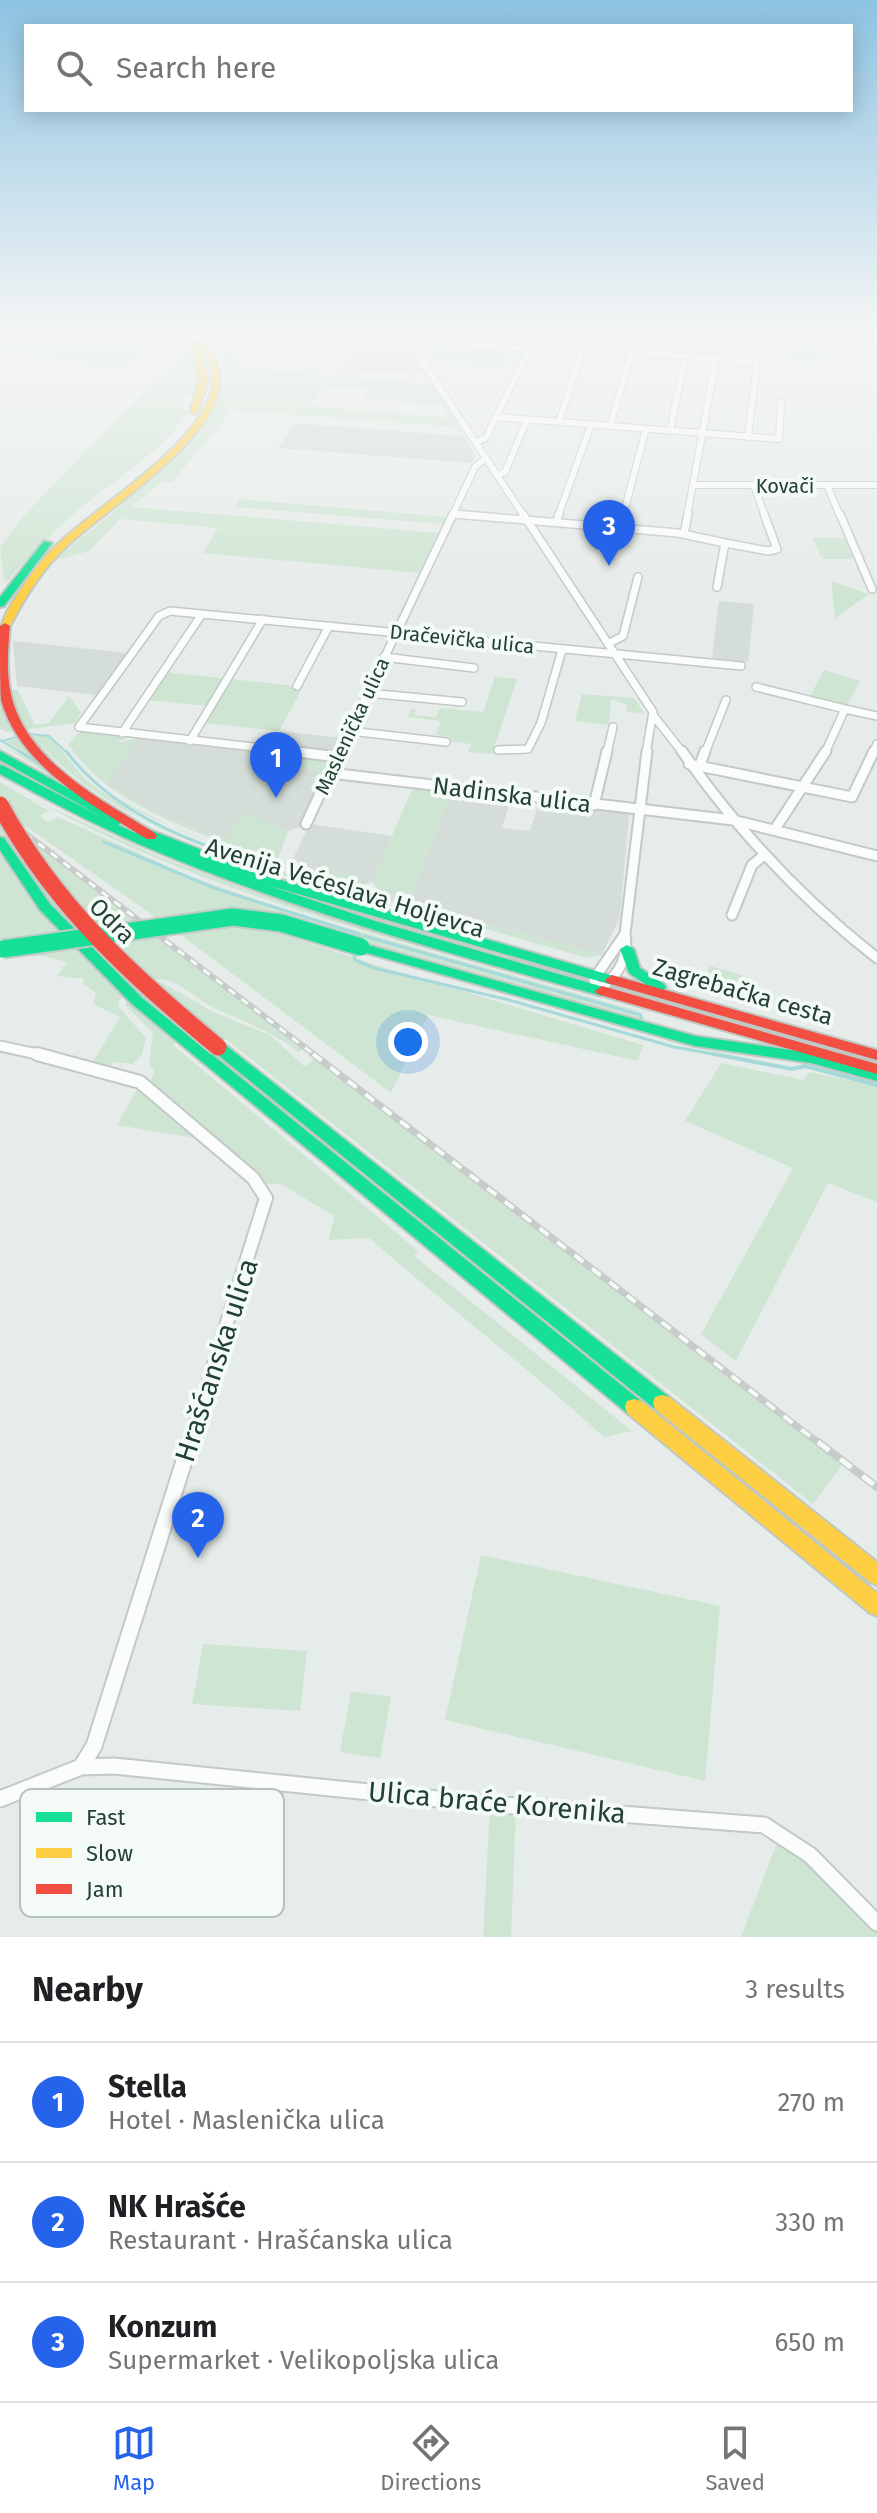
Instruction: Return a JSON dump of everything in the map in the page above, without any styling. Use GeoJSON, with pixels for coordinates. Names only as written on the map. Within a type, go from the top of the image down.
{"type":"FeatureCollection","features":[{"type":"Feature","properties":{"kind":"main road"},"geometry":{"type":"LineString","coordinates":[[0,604],[52,546],[165,446],[189,419]]}},
{"type":"Feature","properties":{"kind":"main road"},"geometry":{"type":"LineString","coordinates":[[151,836],[63,776],[27,738],[14,715],[4,685],[3,630],[52,546],[177,448],[202,419]]}},
{"type":"Feature","properties":{"kind":"main road","name":"Avenija Većeslava Holjevca"},"geometry":{"type":"LineString","coordinates":[[0,755],[68,795],[151,836],[286,887],[602,982]]}},
{"type":"Feature","properties":{"kind":"main road","name":"Avenija Većeslava Holjevca"},"geometry":{"type":"LineString","coordinates":[[0,769],[90,821],[233,881],[602,982]]}},
{"type":"Feature","properties":{"kind":"main road","name":"Odra"},"geometry":{"type":"LineString","coordinates":[[0,805],[25,854],[70,913],[212,1052]]}},
{"type":"Feature","properties":{"kind":"main road","name":"Odra"},"geometry":{"type":"LineString","coordinates":[[0,841],[26,885],[86,954],[212,1052]]}},
{"type":"Feature","properties":{"kind":"main road"},"geometry":{"type":"LineString","coordinates":[[0,950],[233,917],[281,923],[660,1033],[720,1046],[811,1058],[877,1076]]}},
{"type":"Feature","properties":{"kind":"main road"},"geometry":{"type":"LineString","coordinates":[[626,942],[640,976],[696,1003]]}},
{"type":"Feature","properties":{"kind":"main road","name":"Zagrebačka cesta"},"geometry":{"type":"LineString","coordinates":[[602,982],[696,1003],[877,1055]]}},
{"type":"Feature","properties":{"kind":"main road","name":"Zagrebačka cesta"},"geometry":{"type":"LineString","coordinates":[[602,982],[877,1069]]}},
{"type":"Feature","properties":{"kind":"main road"},"geometry":{"type":"LineString","coordinates":[[212,1052],[877,1575]]}},
{"type":"Feature","properties":{"kind":"main road"},"geometry":{"type":"LineString","coordinates":[[212,1052],[877,1606]]}},
{"type":"Feature","properties":{"kind":"street"},"geometry":{"type":"LineString","coordinates":[[461,419],[653,715],[689,764],[763,856],[837,927],[877,958]]}},
{"type":"Feature","properties":{"kind":"street"},"geometry":{"type":"LineString","coordinates":[[476,442],[486,438],[495,419]]}},
{"type":"Feature","properties":{"kind":"street"},"geometry":{"type":"LineString","coordinates":[[521,419],[779,439],[780,419]]}},
{"type":"Feature","properties":{"kind":"street"},"geometry":{"type":"LineString","coordinates":[[610,426],[612,419]]}},
{"type":"Feature","properties":{"kind":"street"},"geometry":{"type":"LineString","coordinates":[[670,431],[672,419]]}},
{"type":"Feature","properties":{"kind":"street"},"geometry":{"type":"LineString","coordinates":[[684,534],[705,419]]}},
{"type":"Feature","properties":{"kind":"street"},"geometry":{"type":"LineString","coordinates":[[748,437],[750,419]]}},
{"type":"Feature","properties":{"kind":"street"},"geometry":{"type":"LineString","coordinates":[[498,475],[505,472],[527,420]]}},
{"type":"Feature","properties":{"kind":"street"},"geometry":{"type":"LineString","coordinates":[[556,522],[591,425]]}},
{"type":"Feature","properties":{"kind":"street"},"geometry":{"type":"LineString","coordinates":[[620,528],[646,429]]}},
{"type":"Feature","properties":{"kind":"street","name":"Maslenička ulica"},"geometry":{"type":"LineString","coordinates":[[306,824],[475,467],[486,458]]}},
{"type":"Feature","properties":{"kind":"street","name":"Kovači"},"geometry":{"type":"LineString","coordinates":[[693,485],[877,485]]}},
{"type":"Feature","properties":{"kind":"street"},"geometry":{"type":"LineString","coordinates":[[827,485],[872,589]]}},
{"type":"Feature","properties":{"kind":"street"},"geometry":{"type":"LineString","coordinates":[[453,514],[684,534],[768,551],[777,549],[754,486]]}},
{"type":"Feature","properties":{"kind":"street"},"geometry":{"type":"LineString","coordinates":[[717,587],[725,543]]}},
{"type":"Feature","properties":{"kind":"street"},"geometry":{"type":"LineString","coordinates":[[608,644],[623,636],[638,577]]}},
{"type":"Feature","properties":{"kind":"street","name":"Dračevička ulica"},"geometry":{"type":"LineString","coordinates":[[122,733],[79,727],[159,616],[182,612],[741,666]]}},
{"type":"Feature","properties":{"kind":"street"},"geometry":{"type":"LineString","coordinates":[[202,614],[122,733],[338,757]]}},
{"type":"Feature","properties":{"kind":"street"},"geometry":{"type":"LineString","coordinates":[[190,741],[263,619]]}},
{"type":"Feature","properties":{"kind":"street"},"geometry":{"type":"LineString","coordinates":[[297,686],[329,626]]}},
{"type":"Feature","properties":{"kind":"street"},"geometry":{"type":"LineString","coordinates":[[498,750],[528,749],[541,723],[562,650]]}},
{"type":"Feature","properties":{"kind":"street"},"geometry":{"type":"LineString","coordinates":[[384,657],[474,668]]}},
{"type":"Feature","properties":{"kind":"street"},"geometry":{"type":"LineString","coordinates":[[756,687],[877,716]]}},
{"type":"Feature","properties":{"kind":"street"},"geometry":{"type":"LineString","coordinates":[[368,693],[462,702]]}},
{"type":"Feature","properties":{"kind":"street"},"geometry":{"type":"LineString","coordinates":[[700,765],[726,700]]}},
{"type":"Feature","properties":{"kind":"street"},"geometry":{"type":"LineString","coordinates":[[775,829],[806,788],[845,709]]}},
{"type":"Feature","properties":{"kind":"street"},"geometry":{"type":"LineString","coordinates":[[602,982],[626,942],[637,810],[653,715]]}},
{"type":"Feature","properties":{"kind":"street"},"geometry":{"type":"LineString","coordinates":[[594,805],[613,727]]}},
{"type":"Feature","properties":{"kind":"street"},"geometry":{"type":"LineString","coordinates":[[350,731],[446,742]]}},
{"type":"Feature","properties":{"kind":"street"},"geometry":{"type":"LineString","coordinates":[[689,764],[854,795],[877,744]]}},
{"type":"Feature","properties":{"kind":"street","name":"Nadinska ulica"},"geometry":{"type":"LineString","coordinates":[[330,773],[733,820],[877,856]]}},
{"type":"Feature","properties":{"kind":"street"},"geometry":{"type":"LineString","coordinates":[[732,915],[752,865],[763,856]]}},
{"type":"Feature","properties":{"kind":"street"},"geometry":{"type":"LineString","coordinates":[[602,982],[626,942]]}},
{"type":"Feature","properties":{"kind":"street","name":"Hrašćanska ulica"},"geometry":{"type":"LineString","coordinates":[[0,1046],[113,1072],[140,1082],[261,1187],[266,1205],[105,1719],[81,1767]]}},
{"type":"Feature","properties":{"kind":"street"},"geometry":{"type":"LineString","coordinates":[[25,1789],[81,1767]]}},
{"type":"Feature","properties":{"kind":"street","name":"Ulica braće Korenika"},"geometry":{"type":"LineString","coordinates":[[81,1767],[146,1769],[477,1803],[764,1825],[779,1831],[798,1847],[877,1923]]}},
{"type":"Feature","properties":{"kind":"street"},"geometry":{"type":"LineString","coordinates":[[0,1799],[20,1791]]}},
{"type":"Feature","properties":{"kind":"shaded area"},"geometry":{"type":"Polygon","coordinates":[[[295,423],[463,436],[475,456],[472,463],[278,448],[295,423]]]}},
{"type":"Feature","properties":{"kind":"shaded area"},"geometry":{"type":"Polygon","coordinates":[[[719,601],[754,604],[748,662],[712,658],[719,601]]]}},
{"type":"Feature","properties":{"kind":"shaded area"},"geometry":{"type":"Polygon","coordinates":[[[13,641],[127,653],[97,695],[17,686],[13,641]]]}},
{"type":"Feature","properties":{"kind":"shaded area"},"geometry":{"type":"Polygon","coordinates":[[[279,731],[342,738],[334,753],[271,746],[279,731]]]}},
{"type":"Feature","properties":{"kind":"shaded area"},"geometry":{"type":"Polygon","coordinates":[[[137,738],[272,753],[261,776],[289,768],[317,770],[314,778],[321,784],[301,827],[288,831],[243,815],[225,842],[146,808],[106,784],[137,738]]]}},
{"type":"Feature","properties":{"kind":"shaded area"},"geometry":{"type":"Polygon","coordinates":[[[451,792],[511,798],[502,828],[530,831],[539,802],[629,813],[620,917],[602,955],[398,900],[386,900],[383,896],[412,894],[451,792]]]}},
{"type":"Feature","properties":{"kind":"shaded area"},"geometry":{"type":"Polygon","coordinates":[[[310,824],[393,836],[372,882],[362,885],[297,866],[293,859],[310,824]]]}},
{"type":"Feature","properties":{"kind":"green space"},"geometry":{"type":"Polygon","coordinates":[[[117,419],[183,419],[153,451],[62,525],[7,582],[0,547],[27,512],[117,419]]]}},
{"type":"Feature","properties":{"kind":"green space"},"geometry":{"type":"Polygon","coordinates":[[[206,419],[224,419],[172,482],[162,481],[132,507],[439,533],[420,573],[203,553],[218,528],[120,519],[89,551],[54,561],[152,478],[206,419]]]}},
{"type":"Feature","properties":{"kind":"green space"},"geometry":{"type":"Polygon","coordinates":[[[356,419],[454,419],[475,456],[457,427],[356,419]]]}},
{"type":"Feature","properties":{"kind":"green space"},"geometry":{"type":"Polygon","coordinates":[[[240,499],[447,517],[443,524],[234,507],[240,499]]]}},
{"type":"Feature","properties":{"kind":"green space"},"geometry":{"type":"Polygon","coordinates":[[[812,538],[845,538],[853,559],[822,559],[812,538]]]}},
{"type":"Feature","properties":{"kind":"green space"},"geometry":{"type":"Polygon","coordinates":[[[831,581],[869,594],[835,618],[831,581]]]}},
{"type":"Feature","properties":{"kind":"green space"},"geometry":{"type":"Polygon","coordinates":[[[824,670],[860,681],[846,707],[809,698],[824,670]]]}},
{"type":"Feature","properties":{"kind":"green space"},"geometry":{"type":"Polygon","coordinates":[[[165,672],[224,679],[207,706],[148,700],[165,672]]]}},
{"type":"Feature","properties":{"kind":"green space"},"geometry":{"type":"Polygon","coordinates":[[[495,677],[517,679],[492,754],[468,752],[471,744],[447,741],[449,737],[436,735],[441,721],[408,717],[411,709],[416,710],[414,715],[436,717],[440,708],[483,712],[495,677]]]}},
{"type":"Feature","properties":{"kind":"green space"},"geometry":{"type":"Polygon","coordinates":[[[231,679],[303,687],[279,731],[204,723],[231,679]]]}},
{"type":"Feature","properties":{"kind":"green space"},"geometry":{"type":"Polygon","coordinates":[[[0,689],[18,690],[35,725],[49,723],[69,696],[81,713],[75,723],[5,732],[0,729],[0,689]]]}},
{"type":"Feature","properties":{"kind":"green space"},"geometry":{"type":"Polygon","coordinates":[[[582,694],[634,698],[644,713],[627,712],[627,705],[611,699],[609,725],[575,721],[582,694]]]}},
{"type":"Feature","properties":{"kind":"green space"},"geometry":{"type":"Polygon","coordinates":[[[81,731],[128,736],[118,743],[137,738],[107,784],[146,808],[224,842],[242,812],[288,831],[278,859],[282,864],[184,827],[140,806],[120,794],[101,780],[83,763],[68,744],[81,731]]]}},
{"type":"Feature","properties":{"kind":"green space"},"geometry":{"type":"Polygon","coordinates":[[[48,734],[86,780],[139,817],[81,781],[38,742],[79,795],[0,743],[38,765],[5,741],[48,734]]]}},
{"type":"Feature","properties":{"kind":"green space"},"geometry":{"type":"Polygon","coordinates":[[[273,751],[327,760],[329,763],[323,777],[314,778],[316,770],[289,768],[260,778],[273,751]]]}},
{"type":"Feature","properties":{"kind":"green space"},"geometry":{"type":"Polygon","coordinates":[[[0,760],[68,799],[210,863],[359,913],[585,978],[394,927],[221,872],[117,829],[10,771],[0,765],[0,760]]]}},
{"type":"Feature","properties":{"kind":"green space"},"geometry":{"type":"Polygon","coordinates":[[[0,782],[49,811],[40,816],[48,822],[58,817],[189,876],[291,912],[649,1014],[600,1004],[645,1018],[643,1021],[281,918],[268,929],[382,967],[643,1045],[638,1061],[428,1015],[391,1093],[178,933],[0,808],[0,782]]]}},
{"type":"Feature","properties":{"kind":"green space"},"geometry":{"type":"Polygon","coordinates":[[[413,787],[451,792],[412,894],[383,896],[372,882],[413,787]]]}},
{"type":"Feature","properties":{"kind":"green space"},"geometry":{"type":"Polygon","coordinates":[[[116,798],[168,825],[295,877],[263,869],[145,820],[265,866],[241,855],[170,826],[147,816],[116,798]]]}},
{"type":"Feature","properties":{"kind":"green space"},"geometry":{"type":"Polygon","coordinates":[[[41,803],[160,857],[271,898],[620,1000],[598,997],[385,937],[244,892],[175,866],[41,803]]]}},
{"type":"Feature","properties":{"kind":"green space"},"geometry":{"type":"Polygon","coordinates":[[[0,817],[302,1049],[299,1052],[170,981],[160,979],[134,986],[121,998],[118,1006],[146,1038],[142,1055],[133,1064],[114,1062],[110,1067],[92,1063],[120,1017],[93,1004],[96,993],[83,983],[84,979],[57,976],[67,962],[44,956],[0,956],[0,817]]]}},
{"type":"Feature","properties":{"kind":"green space"},"geometry":{"type":"Polygon","coordinates":[[[332,870],[356,876],[371,896],[313,879],[332,870]]]}},
{"type":"Feature","properties":{"kind":"green space"},"geometry":{"type":"Polygon","coordinates":[[[398,900],[602,955],[587,958],[389,901],[398,900]]]}},
{"type":"Feature","properties":{"kind":"green space"},"geometry":{"type":"Polygon","coordinates":[[[710,966],[748,977],[740,992],[704,982],[710,966]]]}},
{"type":"Feature","properties":{"kind":"green space"},"geometry":{"type":"Polygon","coordinates":[[[163,983],[213,1012],[270,1035],[305,1067],[314,1058],[842,1465],[813,1504],[208,1025],[173,1045],[418,1251],[414,1256],[632,1431],[604,1437],[369,1238],[329,1240],[334,1216],[281,1184],[266,1184],[150,1084],[154,1072],[149,1063],[153,1033],[125,1005],[141,988],[163,983]]]}},
{"type":"Feature","properties":{"kind":"green space"},"geometry":{"type":"Polygon","coordinates":[[[633,990],[877,1060],[877,1064],[631,994],[633,990]]]}},
{"type":"Feature","properties":{"kind":"green space"},"geometry":{"type":"Polygon","coordinates":[[[721,1063],[804,1080],[809,1072],[877,1086],[877,1202],[828,1183],[736,1361],[701,1334],[793,1168],[685,1121],[721,1063]]]}},
{"type":"Feature","properties":{"kind":"green space"},"geometry":{"type":"Polygon","coordinates":[[[139,1086],[200,1139],[117,1125],[139,1086]]]}},
{"type":"Feature","properties":{"kind":"green space"},"geometry":{"type":"Polygon","coordinates":[[[481,1555],[720,1606],[705,1781],[445,1720],[481,1555]]]}},
{"type":"Feature","properties":{"kind":"green space"},"geometry":{"type":"Polygon","coordinates":[[[203,1644],[307,1651],[300,1711],[192,1704],[203,1644]]]}},
{"type":"Feature","properties":{"kind":"green space"},"geometry":{"type":"Polygon","coordinates":[[[351,1691],[391,1697],[380,1758],[340,1752],[351,1691]]]}},
{"type":"Feature","properties":{"kind":"green space"},"geometry":{"type":"Polygon","coordinates":[[[490,1807],[516,1809],[511,1937],[483,1937],[490,1807]]]}},
{"type":"Feature","properties":{"kind":"green space"},"geometry":{"type":"Polygon","coordinates":[[[779,1837],[877,1932],[876,1937],[741,1937],[779,1837]]]}},
{"type":"Feature","properties":{"kind":"waterway"},"geometry":{"type":"LineString","coordinates":[[29,734],[49,736],[67,753]]}},
{"type":"Feature","properties":{"kind":"waterway"},"geometry":{"type":"LineString","coordinates":[[2,741],[21,736]]}},
{"type":"Feature","properties":{"kind":"waterway"},"geometry":{"type":"LineString","coordinates":[[0,740],[22,753]]}},
{"type":"Feature","properties":{"kind":"waterway"},"geometry":{"type":"LineString","coordinates":[[19,751],[39,764]]}},
{"type":"Feature","properties":{"kind":"waterway"},"geometry":{"type":"LineString","coordinates":[[66,751],[85,773],[130,809],[181,836],[263,866]]}},
{"type":"Feature","properties":{"kind":"waterway"},"geometry":{"type":"LineString","coordinates":[[104,842],[214,888],[359,934],[362,940]]}},
{"type":"Feature","properties":{"kind":"waterway"},"geometry":{"type":"LineString","coordinates":[[364,936],[641,1015],[641,1019]]}},
{"type":"Feature","properties":{"kind":"waterway"},"geometry":{"type":"LineString","coordinates":[[353,952],[355,960],[374,968],[509,1000],[674,1047],[718,1055]]}},
{"type":"Feature","properties":{"kind":"waterway"},"geometry":{"type":"LineString","coordinates":[[718,1055],[725,1056]]}},
{"type":"Feature","properties":{"kind":"waterway"},"geometry":{"type":"LineString","coordinates":[[718,1055],[792,1069],[805,1066],[877,1085]]}},
{"type":"Feature","properties":{"kind":"railway"},"geometry":{"type":"LineString","coordinates":[[0,814],[316,1056]]}},
{"type":"Feature","properties":{"kind":"railway"},"geometry":{"type":"LineString","coordinates":[[313,1054],[820,1444]]}},
{"type":"Feature","properties":{"kind":"railway"},"geometry":{"type":"LineString","coordinates":[[818,1442],[877,1487]]}},
{"type":"Feature","properties":{"kind":"traffic: fast"},"geometry":{"type":"LineString","coordinates":[[0,604],[47,543]]}},
{"type":"Feature","properties":{"kind":"traffic: fast"},"geometry":{"type":"LineString","coordinates":[[0,755],[118,821]]}},
{"type":"Feature","properties":{"kind":"traffic: fast"},"geometry":{"type":"LineString","coordinates":[[0,769],[71,807],[218,872],[370,924],[602,991]]}},
{"type":"Feature","properties":{"kind":"traffic: fast"},"geometry":{"type":"LineString","coordinates":[[141,831],[269,881],[612,980]]}},
{"type":"Feature","properties":{"kind":"traffic: fast"},"geometry":{"type":"LineString","coordinates":[[0,841],[45,907],[137,1001],[634,1407]]}},
{"type":"Feature","properties":{"kind":"traffic: fast"},"geometry":{"type":"LineString","coordinates":[[3,949],[233,917],[281,923],[361,947]]}},
{"type":"Feature","properties":{"kind":"traffic: fast"},"geometry":{"type":"LineString","coordinates":[[361,947],[695,1041],[811,1058],[877,1076]]}},
{"type":"Feature","properties":{"kind":"traffic: fast"},"geometry":{"type":"LineString","coordinates":[[627,949],[634,970],[659,987]]}},
{"type":"Feature","properties":{"kind":"traffic: fast"},"geometry":{"type":"LineString","coordinates":[[218,1047],[662,1403]]}},
{"type":"Feature","properties":{"kind":"traffic: slow"},"geometry":{"type":"LineString","coordinates":[[0,636],[27,588],[52,555],[170,455],[202,419]]}},
{"type":"Feature","properties":{"kind":"traffic: slow"},"geometry":{"type":"LineString","coordinates":[[662,1403],[877,1575]]}},
{"type":"Feature","properties":{"kind":"traffic: slow"},"geometry":{"type":"LineString","coordinates":[[634,1407],[877,1606]]}},
{"type":"Feature","properties":{"kind":"traffic: jam"},"geometry":{"type":"LineString","coordinates":[[5,626],[4,690],[16,722],[30,743],[66,780],[151,836]]}},
{"type":"Feature","properties":{"kind":"traffic: jam"},"geometry":{"type":"LineString","coordinates":[[0,805],[43,876],[95,938],[218,1047]]}},
{"type":"Feature","properties":{"kind":"traffic: jam"},"geometry":{"type":"LineString","coordinates":[[612,980],[877,1055]]}},
{"type":"Feature","properties":{"kind":"traffic: jam"},"geometry":{"type":"LineString","coordinates":[[602,991],[877,1069]]}},
{"type":"Feature","properties":{"kind":"place","name":"Konzum"},"geometry":{"type":"Point","coordinates":[609,566]}},
{"type":"Feature","properties":{"kind":"place","name":"Stella"},"geometry":{"type":"Point","coordinates":[276,798]}},
{"type":"Feature","properties":{"kind":"place","name":"NK Hrašće"},"geometry":{"type":"Point","coordinates":[198,1558]}}]}
